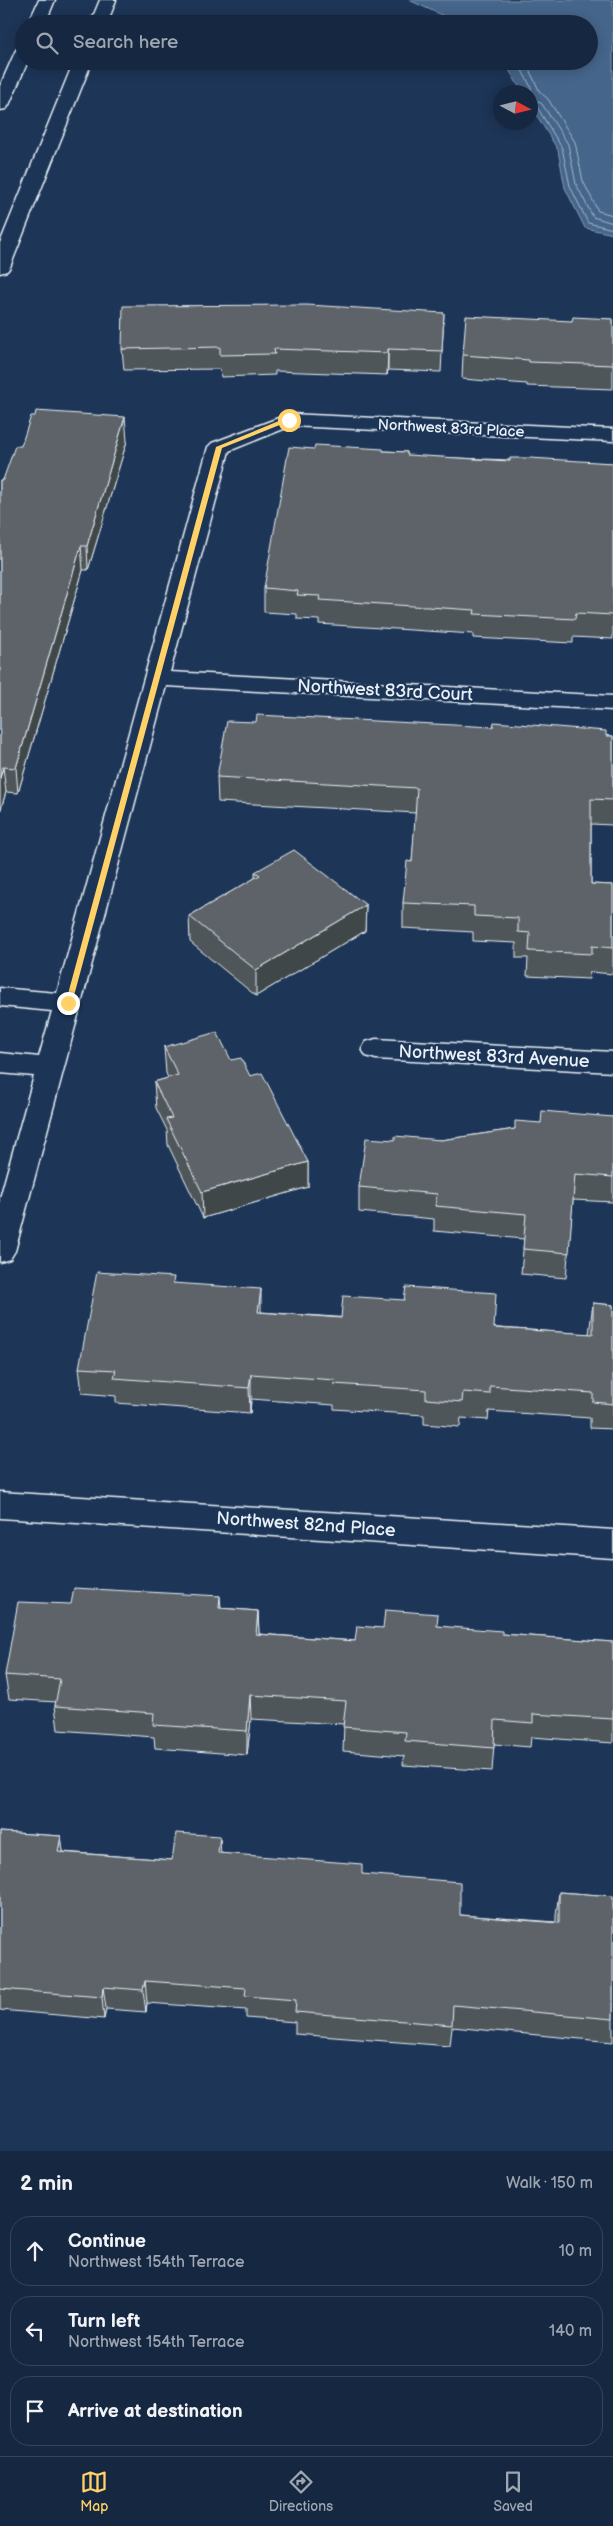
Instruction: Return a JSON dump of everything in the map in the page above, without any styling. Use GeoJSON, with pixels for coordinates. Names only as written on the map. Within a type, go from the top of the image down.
{"type":"FeatureCollection","features":[{"type":"Feature","properties":{"kind":"street"},"geometry":{"type":"LineString","coordinates":[[40,15],[46,0]]}},
{"type":"Feature","properties":{"kind":"street"},"geometry":{"type":"LineString","coordinates":[[102,15],[108,0]]}},
{"type":"Feature","properties":{"kind":"street"},"geometry":{"type":"LineString","coordinates":[[0,105],[16,70]]}},
{"type":"Feature","properties":{"kind":"street"},"geometry":{"type":"LineString","coordinates":[[0,267],[79,70]]}},
{"type":"Feature","properties":{"kind":"street","name":"Northwest 83rd Place"},"geometry":{"type":"LineString","coordinates":[[156,678],[219,447],[289,420],[613,435]]}},
{"type":"Feature","properties":{"kind":"street"},"geometry":{"type":"LineString","coordinates":[[0,1251],[156,678]]}},
{"type":"Feature","properties":{"kind":"street","name":"Northwest 83rd Court"},"geometry":{"type":"LineString","coordinates":[[156,678],[613,703]]}},
{"type":"Feature","properties":{"kind":"street"},"geometry":{"type":"LineString","coordinates":[[0,997],[68,1003]]}},
{"type":"Feature","properties":{"kind":"street","name":"Northwest 83rd Avenue"},"geometry":{"type":"LineString","coordinates":[[376,1050],[613,1062]]}},
{"type":"Feature","properties":{"kind":"street"},"geometry":{"type":"LineString","coordinates":[[0,1063],[50,1068]]}},
{"type":"Feature","properties":{"kind":"street","name":"Northwest 82nd Place"},"geometry":{"type":"LineString","coordinates":[[0,1505],[613,1544]]}},
{"type":"Feature","properties":{"kind":"water"},"geometry":{"type":"Polygon","coordinates":[[[409,0],[613,0],[613,234],[585,228],[565,188],[558,150],[538,117],[538,85],[518,85],[509,70],[598,70],[598,15],[442,15],[409,0]]]}},
{"type":"Feature","properties":{"kind":"building"},"geometry":{"type":"Polygon","coordinates":[[[307,305],[444,313],[442,351],[388,349],[388,353],[274,349],[275,354],[220,355],[220,347],[122,349],[123,306],[307,305]]]}},
{"type":"Feature","properties":{"kind":"building"},"geometry":{"type":"Polygon","coordinates":[[[466,316],[572,321],[573,317],[613,319],[613,365],[529,362],[529,360],[463,355],[466,316]]]}},
{"type":"Feature","properties":{"kind":"building"},"geometry":{"type":"Polygon","coordinates":[[[36,411],[125,417],[87,546],[81,546],[16,768],[3,767],[0,778],[0,480],[3,480],[15,446],[21,446],[31,416],[35,416],[36,411]]]}},
{"type":"Feature","properties":{"kind":"building"},"geometry":{"type":"Polygon","coordinates":[[[315,445],[383,449],[383,451],[407,452],[407,455],[510,461],[510,458],[530,458],[613,463],[613,615],[576,613],[575,619],[474,614],[475,610],[319,600],[320,596],[297,595],[298,591],[264,588],[289,447],[314,449],[315,445]]]}},
{"type":"Feature","properties":{"kind":"building"},"geometry":{"type":"Polygon","coordinates":[[[257,715],[493,727],[494,722],[606,731],[606,736],[613,736],[613,800],[591,799],[591,884],[613,885],[613,948],[592,946],[592,954],[529,951],[530,933],[518,932],[518,918],[474,916],[474,906],[403,903],[407,861],[412,862],[417,788],[217,777],[227,721],[256,722],[257,715]]]}},
{"type":"Feature","properties":{"kind":"building"},"geometry":{"type":"Polygon","coordinates":[[[294,850],[366,905],[256,970],[189,916],[260,875],[255,872],[294,850]]]}},
{"type":"Feature","properties":{"kind":"building"},"geometry":{"type":"Polygon","coordinates":[[[217,1032],[231,1060],[241,1058],[250,1076],[262,1073],[308,1162],[202,1192],[166,1119],[172,1118],[154,1082],[178,1075],[164,1047],[217,1032]]]}},
{"type":"Feature","properties":{"kind":"building"},"geometry":{"type":"Polygon","coordinates":[[[542,1111],[613,1117],[613,1177],[575,1174],[569,1253],[523,1249],[526,1214],[435,1206],[437,1194],[359,1187],[366,1138],[395,1140],[395,1136],[441,1140],[515,1129],[515,1121],[541,1123],[542,1111]]]}},
{"type":"Feature","properties":{"kind":"building"},"geometry":{"type":"Polygon","coordinates":[[[97,1272],[174,1277],[173,1283],[261,1289],[258,1312],[341,1318],[343,1296],[404,1300],[406,1287],[496,1293],[494,1328],[593,1334],[593,1303],[613,1305],[613,1404],[593,1402],[593,1393],[490,1386],[490,1394],[463,1392],[462,1402],[426,1399],[426,1390],[334,1384],[335,1380],[251,1374],[249,1388],[114,1378],[116,1370],[79,1368],[97,1272]]]}},
{"type":"Feature","properties":{"kind":"building"},"geometry":{"type":"Polygon","coordinates":[[[74,1588],[220,1596],[219,1608],[258,1611],[256,1634],[355,1641],[357,1626],[383,1628],[385,1610],[438,1614],[437,1626],[502,1631],[502,1634],[613,1642],[613,1719],[533,1714],[533,1723],[495,1720],[494,1748],[405,1741],[406,1732],[343,1727],[346,1701],[250,1695],[247,1731],[153,1725],[154,1713],[55,1706],[60,1679],[5,1675],[18,1602],[71,1604],[74,1588]]]}},
{"type":"Feature","properties":{"kind":"building"},"geometry":{"type":"Polygon","coordinates":[[[0,1832],[61,1836],[58,1852],[172,1860],[176,1833],[220,1836],[218,1853],[362,1864],[362,1874],[460,1882],[460,1915],[559,1923],[559,1892],[613,1896],[613,2019],[453,2005],[452,2025],[295,2012],[296,2000],[245,1996],[246,1988],[145,1981],[143,1990],[103,1987],[102,1997],[0,1989],[0,1832]]]}},
{"type":"Feature","properties":{"kind":"route"},"geometry":{"type":"LineString","coordinates":[[68,1003],[219,447],[289,420]]}}]}
